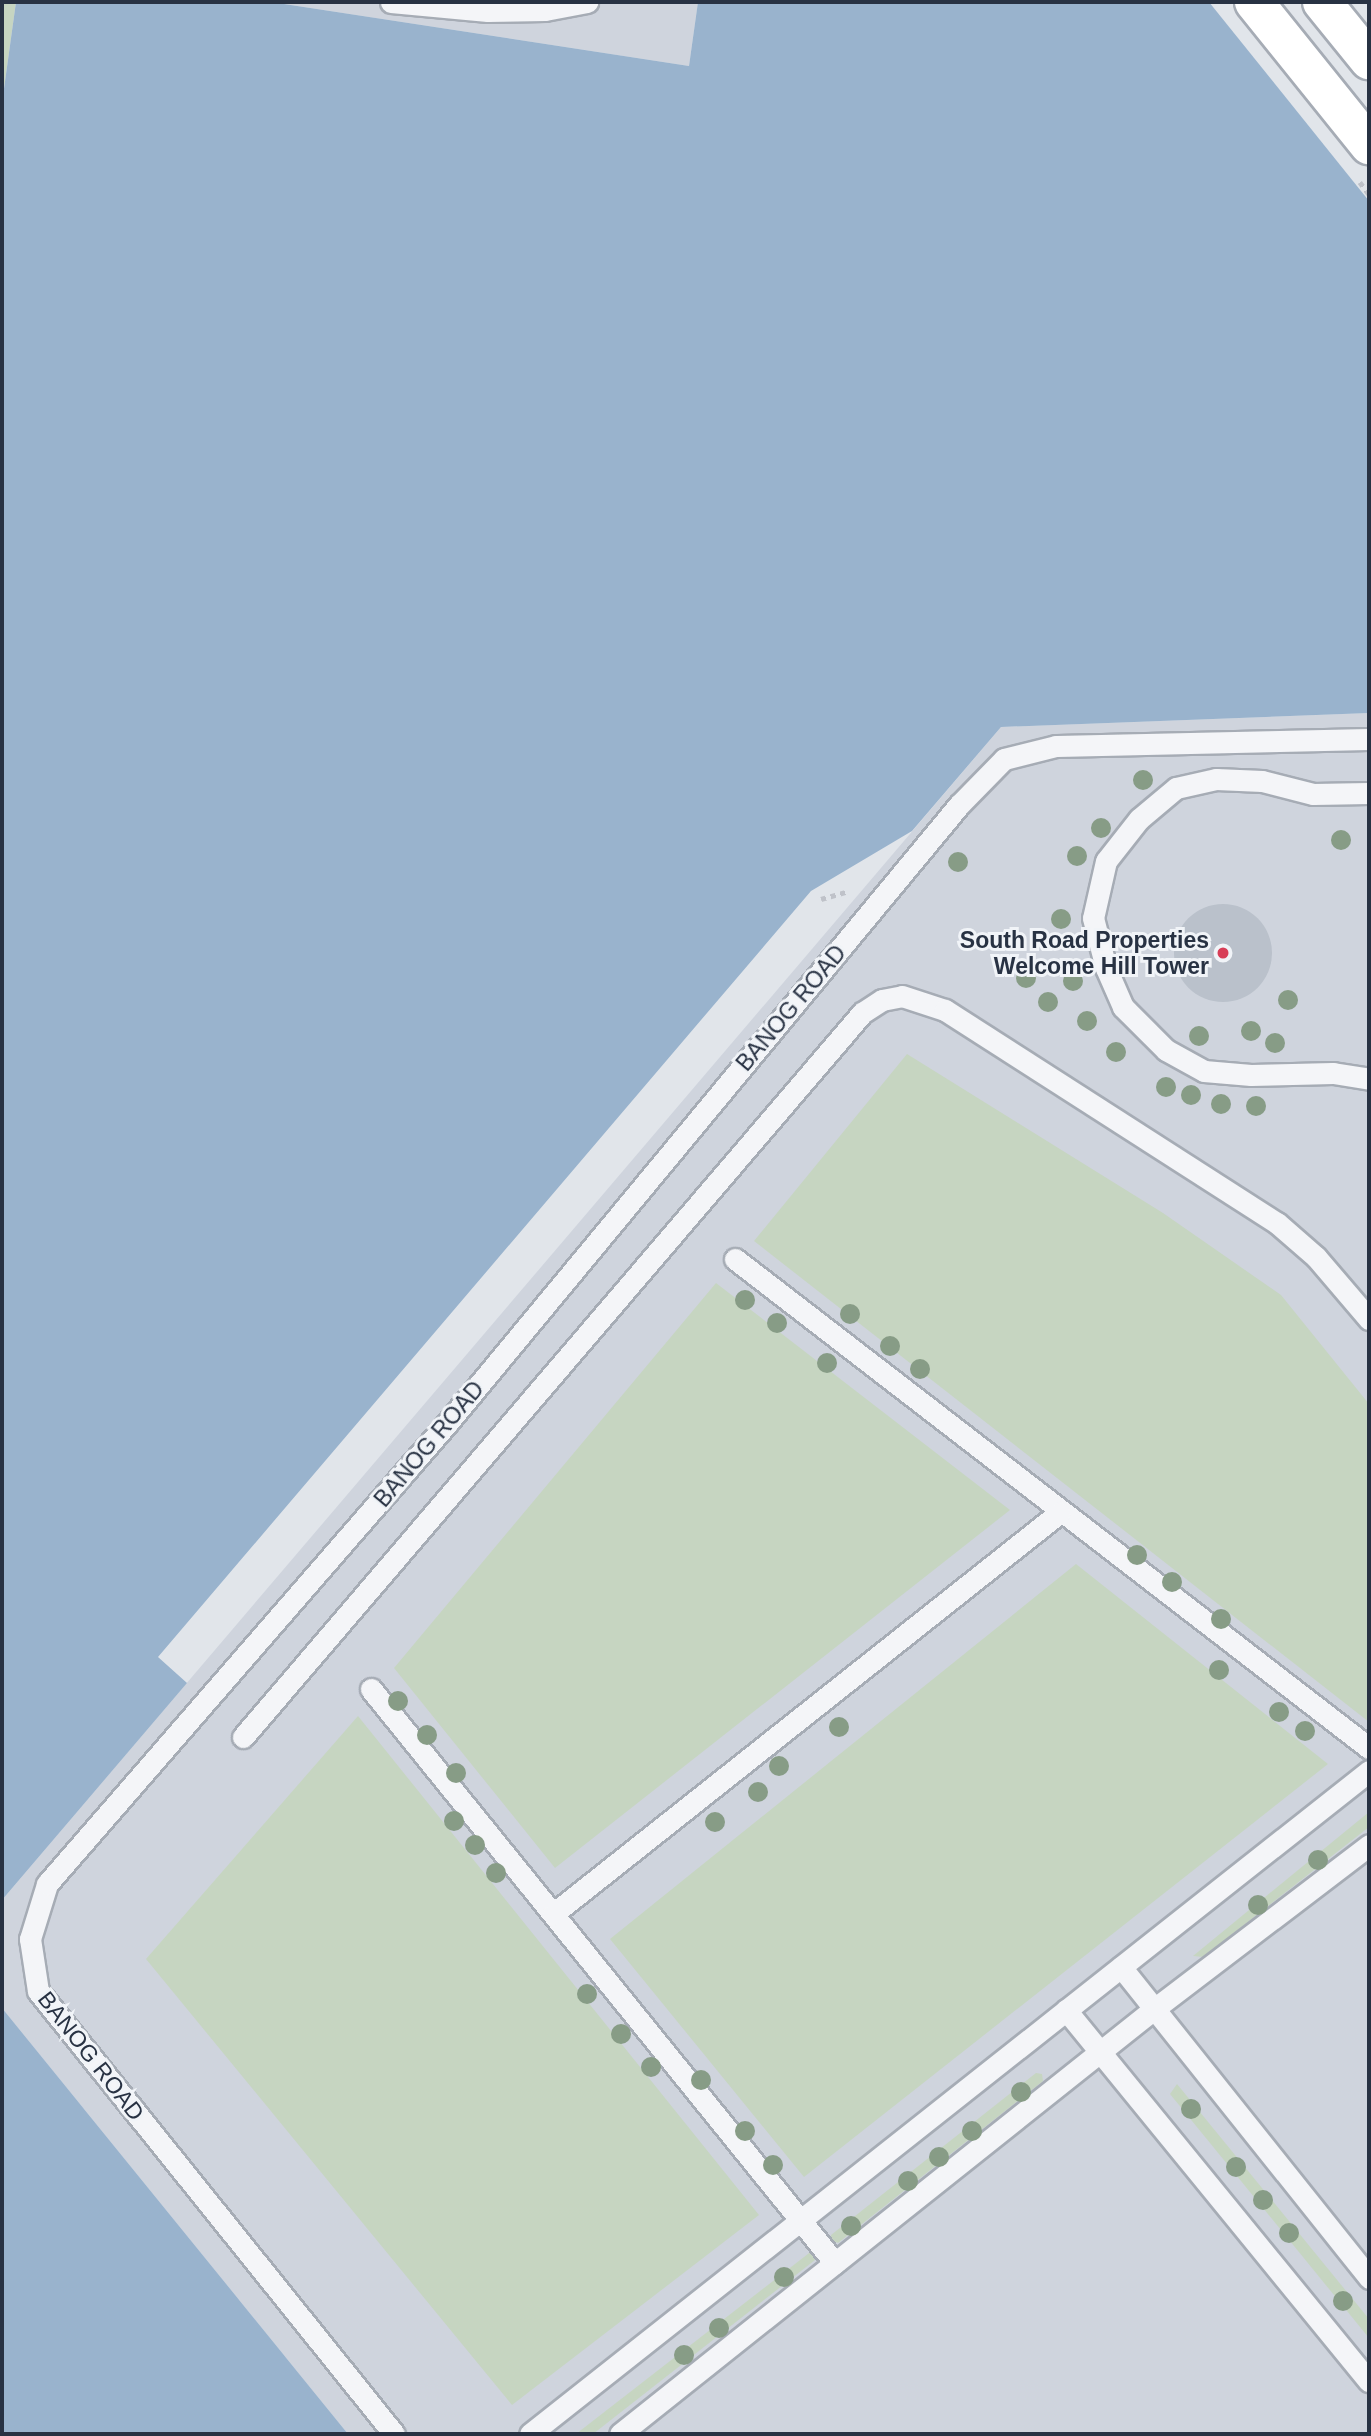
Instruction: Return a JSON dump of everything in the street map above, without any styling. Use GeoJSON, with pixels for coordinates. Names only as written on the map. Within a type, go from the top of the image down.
{"type":"FeatureCollection","features":[{"type":"Feature","properties":{"kind":"highway"},"geometry":{"type":"LineString","coordinates":[[1254,2],[1369,145]]}},
{"type":"Feature","properties":{"kind":"highway"},"geometry":{"type":"LineString","coordinates":[[1322,2],[1369,60]]}},
{"type":"Feature","properties":{"kind":"lane"},"geometry":{"type":"LineString","coordinates":[[391,2],[488,11],[545,10],[587,2]]}},
{"type":"Feature","properties":{"kind":"lane","name":"BANOG ROAD"},"geometry":{"type":"LineString","coordinates":[[394,2434],[38,1992],[30,1939],[47,1884],[449,1421],[982,779],[1004,759],[1056,746],[1369,739]]}},
{"type":"Feature","properties":{"kind":"lane"},"geometry":{"type":"LineString","coordinates":[[1369,793],[1313,794],[1262,781],[1216,779],[1176,788],[1139,819],[1106,861],[1093,918],[1106,968],[1124,1007],[1166,1050],[1204,1071],[1333,1073],[1369,1079]]}},
{"type":"Feature","properties":{"kind":"lane"},"geometry":{"type":"LineString","coordinates":[[243,1737],[853,1023],[882,1000],[902,996],[945,1010],[1277,1223],[1317,1257],[1369,1319]]}},
{"type":"Feature","properties":{"kind":"lane"},"geometry":{"type":"LineString","coordinates":[[735,1259],[1059,1513],[1369,1748]]}},
{"type":"Feature","properties":{"kind":"lane"},"geometry":{"type":"LineString","coordinates":[[553,1914],[1059,1513]]}},
{"type":"Feature","properties":{"kind":"lane"},"geometry":{"type":"LineString","coordinates":[[371,1689],[835,2263]]}},
{"type":"Feature","properties":{"kind":"lane"},"geometry":{"type":"LineString","coordinates":[[530,2434],[1369,1771]]}},
{"type":"Feature","properties":{"kind":"lane"},"geometry":{"type":"LineString","coordinates":[[620,2434],[1154,2009],[1369,1845]]}},
{"type":"Feature","properties":{"kind":"lane"},"geometry":{"type":"LineString","coordinates":[[1121,1967],[1369,2277]]}},
{"type":"Feature","properties":{"kind":"lane"},"geometry":{"type":"LineString","coordinates":[[1066,2010],[1369,2381]]}},
{"type":"Feature","properties":{"kind":"shaded area"},"geometry":{"type":"Polygon","coordinates":[[[271,2],[698,2],[689,66],[271,2]]]}},
{"type":"Feature","properties":{"kind":"shaded area"},"geometry":{"type":"Polygon","coordinates":[[[1369,713],[1369,2434],[348,2434],[2,2008],[2,1900],[1001,727],[1369,713]]]}},
{"type":"Feature","properties":{"kind":"green space"},"geometry":{"type":"Polygon","coordinates":[[[2,2],[16,2],[2,103],[2,2]]]}},
{"type":"Feature","properties":{"kind":"green space"},"geometry":{"type":"Polygon","coordinates":[[[907,1054],[1163,1213],[1281,1295],[1369,1404],[1369,1722],[754,1241],[907,1054]]]}},
{"type":"Feature","properties":{"kind":"green space"},"geometry":{"type":"Polygon","coordinates":[[[716,1283],[1010,1510],[555,1868],[394,1668],[716,1283]]]}},
{"type":"Feature","properties":{"kind":"green space"},"geometry":{"type":"Polygon","coordinates":[[[1076,1564],[1328,1764],[804,2177],[610,1939],[1076,1564]]]}},
{"type":"Feature","properties":{"kind":"green space"},"geometry":{"type":"Polygon","coordinates":[[[358,1716],[759,2215],[512,2405],[146,1959],[358,1716]]]}},
{"type":"Feature","properties":{"kind":"green space"},"geometry":{"type":"Polygon","coordinates":[[[1369,1812],[1369,1827],[1203,1957],[1193,1956],[1369,1812]]]}},
{"type":"Feature","properties":{"kind":"green space"},"geometry":{"type":"Polygon","coordinates":[[[1036,2073],[1042,2074],[1043,2081],[838,2243],[831,2240],[831,2235],[1036,2073]]]}},
{"type":"Feature","properties":{"kind":"green space"},"geometry":{"type":"Polygon","coordinates":[[[1177,2084],[1369,2319],[1369,2338],[1170,2094],[1177,2084]]]}},
{"type":"Feature","properties":{"kind":"green space"},"geometry":{"type":"Polygon","coordinates":[[[813,2250],[815,2260],[593,2434],[576,2434],[813,2250]]]}},
{"type":"Feature","properties":{"kind":"water"},"geometry":{"type":"Polygon","coordinates":[[[16,2],[271,2],[689,66],[698,2],[1369,2],[1369,713],[1001,727],[912,831],[811,891],[158,1657],[187,1683],[2,1900],[2,103],[16,2]]]}},
{"type":"Feature","properties":{"kind":"water"},"geometry":{"type":"Polygon","coordinates":[[[2,2008],[348,2434],[2,2434],[2,2008]]]}},
{"type":"Feature","properties":{"kind":"pier"},"geometry":{"type":"Polygon","coordinates":[[[1209,2],[1369,2],[1369,201],[1209,2]]]}},
{"type":"Feature","properties":{"kind":"building","name":"South Road Properties Welcome Hill Tower"},"geometry":{"type":"Polygon","coordinates":[[[1223,904],[1242,908],[1258,918],[1268,934],[1272,953],[1268,972],[1258,988],[1242,998],[1223,1002],[1204,998],[1188,988],[1178,972],[1174,953],[1178,934],[1188,918],[1204,908],[1223,904]]]}},
{"type":"Feature","properties":{"kind":"place","name":"South Road Properties Welcome Hill Tower"},"geometry":{"type":"Point","coordinates":[1223,953]}}]}
